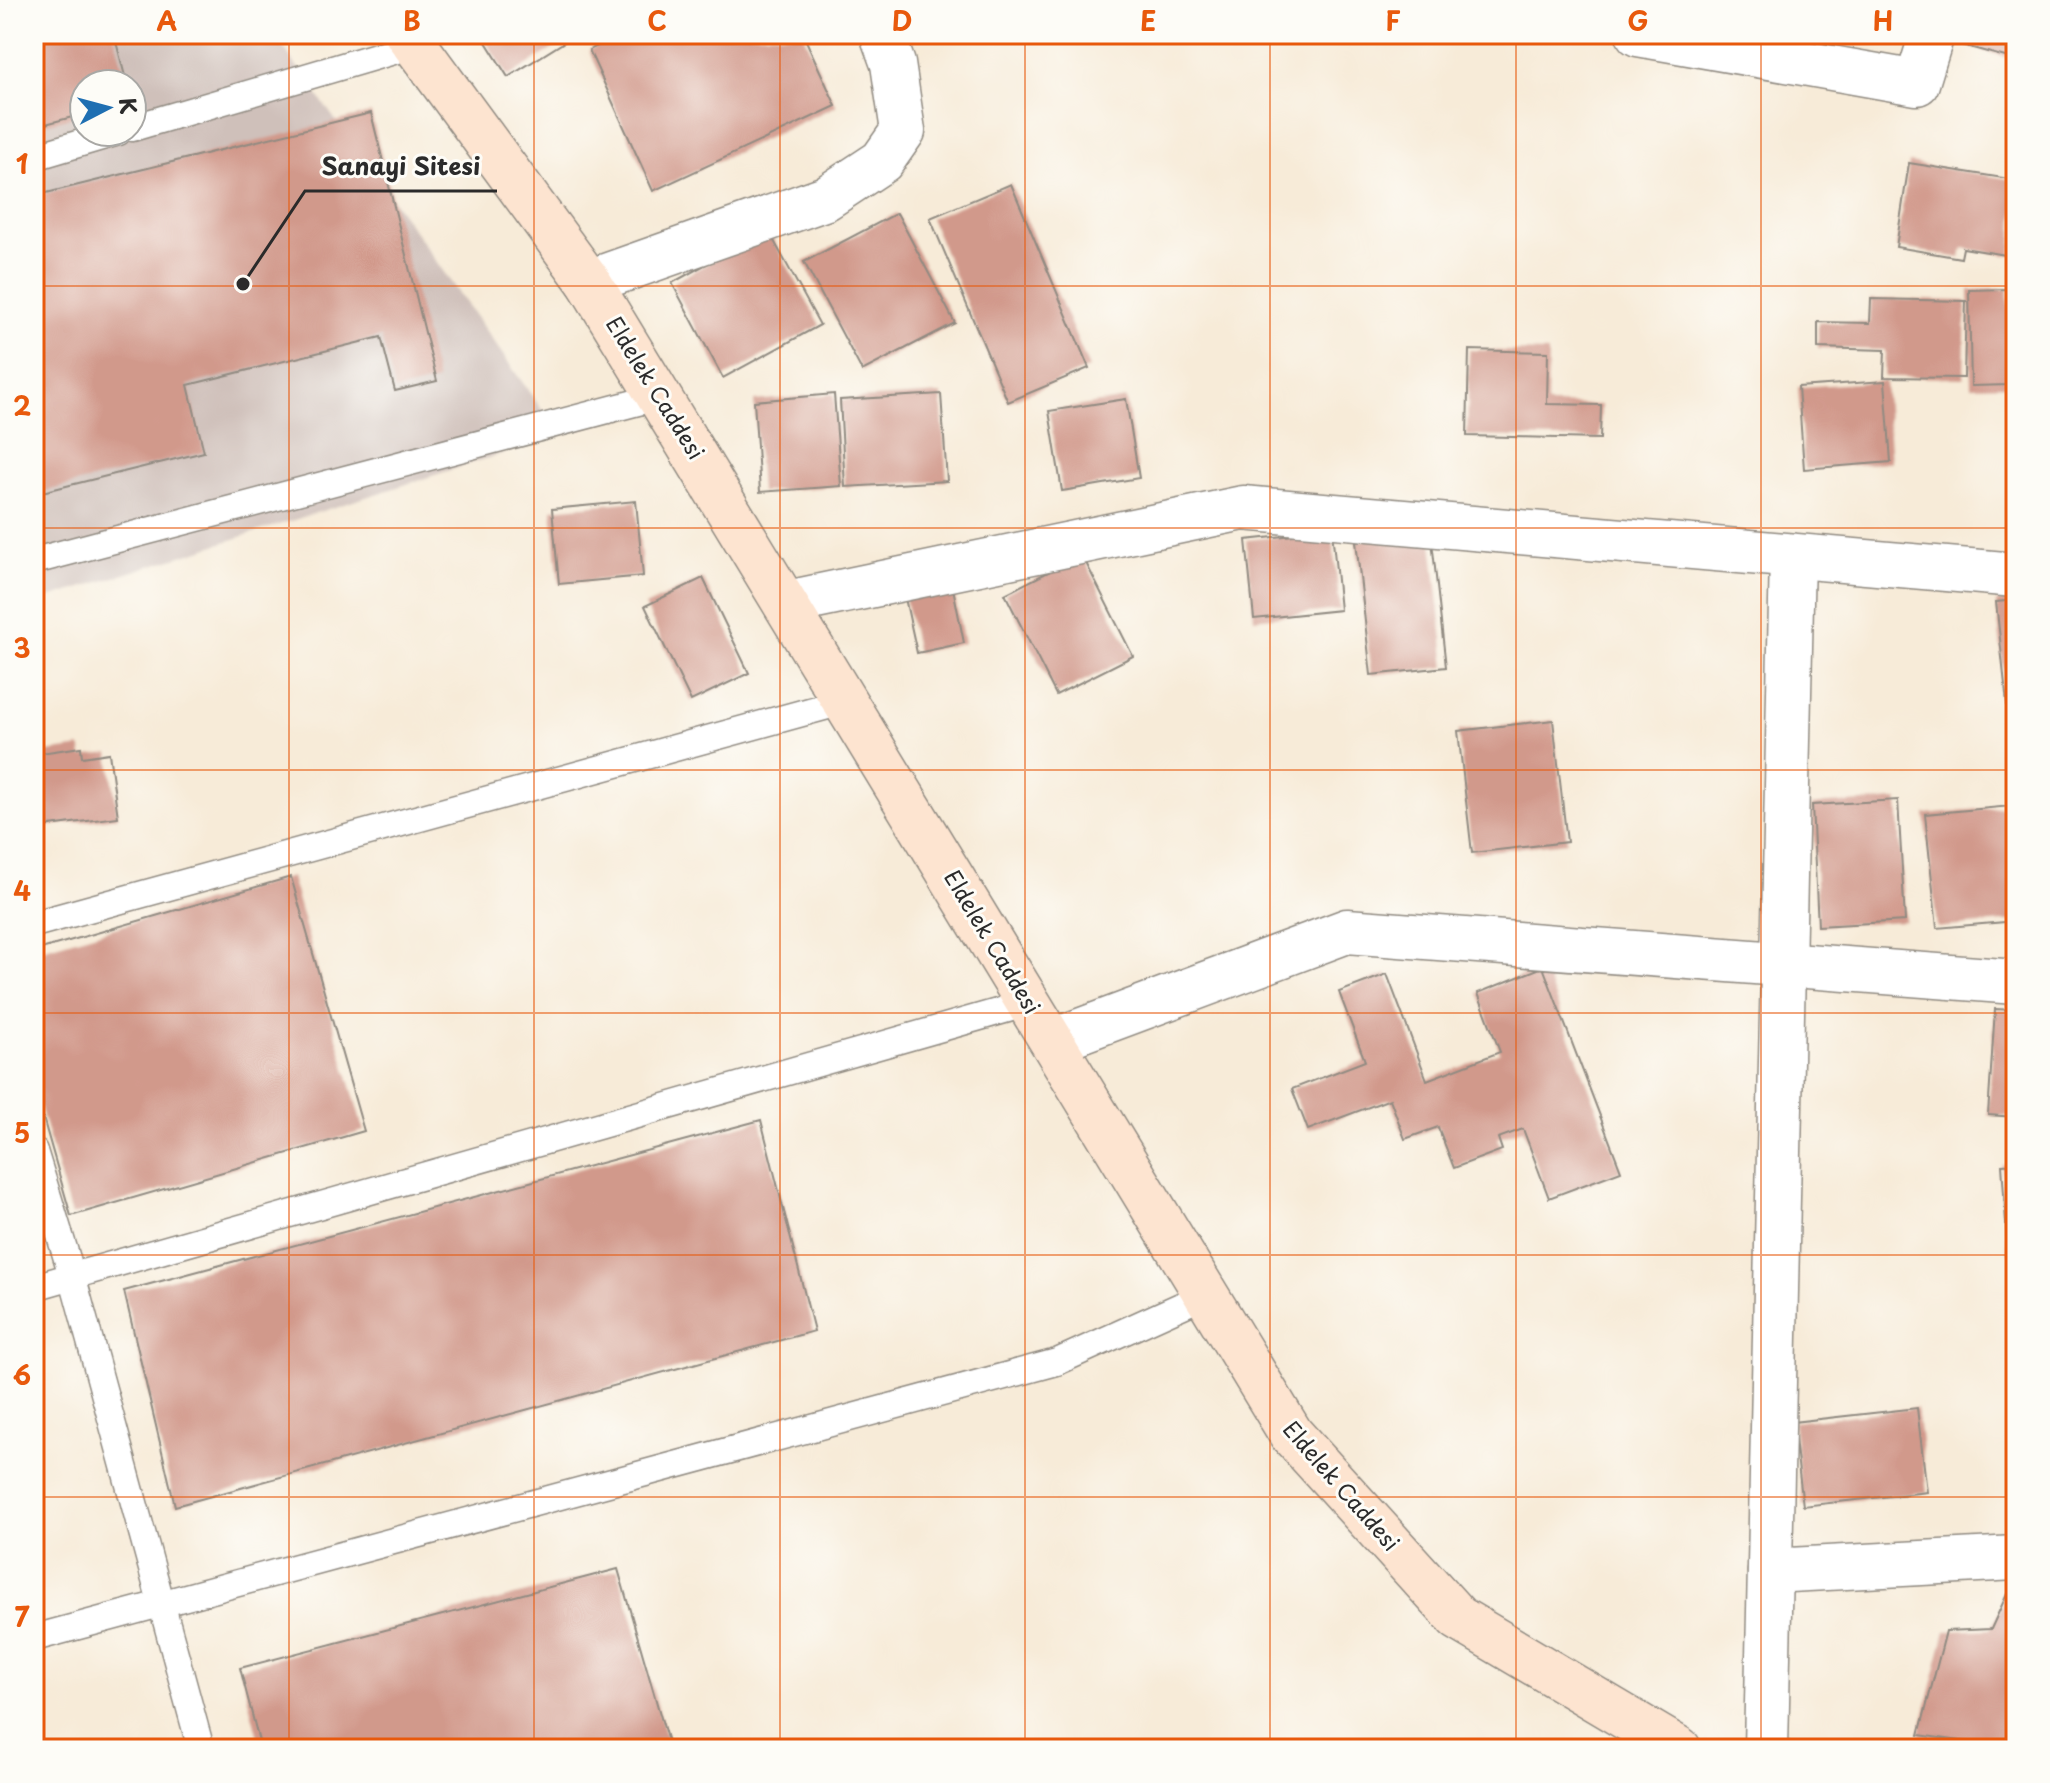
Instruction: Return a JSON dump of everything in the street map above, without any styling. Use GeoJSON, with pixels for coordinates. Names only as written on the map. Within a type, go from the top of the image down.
{"type":"FeatureCollection","features":[{"type":"Feature","properties":{"kind":"street"},"geometry":{"type":"LineString","coordinates":[[589,282],[826,198],[882,161],[903,131],[893,64],[882,34]]}},
{"type":"Feature","properties":{"kind":"street"},"geometry":{"type":"LineString","coordinates":[[1638,34],[1917,83],[1932,34]]}},
{"type":"Feature","properties":{"kind":"street","name":"Eldelek Caddesi"},"geometry":{"type":"LineString","coordinates":[[410,39],[589,282],[661,396],[1291,1434],[1458,1618],[1679,1749]]}},
{"type":"Feature","properties":{"kind":"street"},"geometry":{"type":"LineString","coordinates":[[787,603],[1243,508],[2016,575]]}},
{"type":"Feature","properties":{"kind":"street"},"geometry":{"type":"LineString","coordinates":[[1766,1749],[1792,556]]}},
{"type":"Feature","properties":{"kind":"street"},"geometry":{"type":"LineString","coordinates":[[1053,1041],[1347,931],[2016,982]]}},
{"type":"Feature","properties":{"kind":"street"},"geometry":{"type":"LineString","coordinates":[[1770,1571],[2016,1558]]}},
{"type":"Feature","properties":{"kind":"lane"},"geometry":{"type":"LineString","coordinates":[[148,123],[410,39]]}},
{"type":"Feature","properties":{"kind":"lane"},"geometry":{"type":"LineString","coordinates":[[34,157],[68,147]]}},
{"type":"Feature","properties":{"kind":"lane"},"geometry":{"type":"LineString","coordinates":[[34,561],[661,396]]}},
{"type":"Feature","properties":{"kind":"lane"},"geometry":{"type":"LineString","coordinates":[[34,924],[846,701]]}},
{"type":"Feature","properties":{"kind":"lane"},"geometry":{"type":"LineString","coordinates":[[34,1287],[1029,1003]]}},
{"type":"Feature","properties":{"kind":"lane"},"geometry":{"type":"LineString","coordinates":[[34,1151],[72,1275],[201,1749]]}},
{"type":"Feature","properties":{"kind":"lane"},"geometry":{"type":"LineString","coordinates":[[34,1638],[1057,1362],[1207,1294]]}},
{"type":"Feature","properties":{"kind":"shaded area"},"geometry":{"type":"Polygon","coordinates":[[[34,34],[274,34],[560,435],[34,603],[34,34]]]}},
{"type":"Feature","properties":{"kind":"building"},"geometry":{"type":"Polygon","coordinates":[[[34,34],[114,34],[123,68],[68,68],[68,118],[34,127],[34,34]]]}},
{"type":"Feature","properties":{"kind":"building"},"geometry":{"type":"Polygon","coordinates":[[[481,34],[577,34],[508,77],[481,34]]]}},
{"type":"Feature","properties":{"kind":"building"},"geometry":{"type":"Polygon","coordinates":[[[624,34],[803,34],[836,106],[653,191],[589,50],[624,34]]]}},
{"type":"Feature","properties":{"kind":"building"},"geometry":{"type":"Polygon","coordinates":[[[1953,34],[2016,34],[2016,60],[1951,42],[1953,34]]]}},
{"type":"Feature","properties":{"kind":"building"},"geometry":{"type":"Polygon","coordinates":[[[371,113],[437,381],[395,391],[381,337],[188,385],[204,452],[34,494],[34,196],[371,113]]]}},
{"type":"Feature","properties":{"kind":"building"},"geometry":{"type":"Polygon","coordinates":[[[1909,163],[2016,180],[2012,256],[1963,248],[1961,258],[1896,247],[1909,163]]]}},
{"type":"Feature","properties":{"kind":"building"},"geometry":{"type":"Polygon","coordinates":[[[1011,184],[1089,368],[1008,402],[930,218],[1011,184]]]}},
{"type":"Feature","properties":{"kind":"building"},"geometry":{"type":"Polygon","coordinates":[[[897,213],[955,323],[862,371],[804,262],[897,213]]]}},
{"type":"Feature","properties":{"kind":"building"},"geometry":{"type":"Polygon","coordinates":[[[768,230],[820,325],[723,378],[672,283],[768,230]]]}},
{"type":"Feature","properties":{"kind":"building"},"geometry":{"type":"Polygon","coordinates":[[[2008,289],[2011,385],[1971,386],[1969,290],[2008,289]]]}},
{"type":"Feature","properties":{"kind":"building"},"geometry":{"type":"Polygon","coordinates":[[[1871,299],[1966,301],[1964,378],[1884,377],[1885,350],[1818,348],[1818,322],[1870,323],[1871,299]]]}},
{"type":"Feature","properties":{"kind":"building"},"geometry":{"type":"Polygon","coordinates":[[[1469,350],[1548,352],[1547,404],[1601,405],[1600,439],[1467,436],[1469,350]]]}},
{"type":"Feature","properties":{"kind":"building"},"geometry":{"type":"Polygon","coordinates":[[[1885,381],[1891,462],[1804,469],[1798,387],[1885,381]]]}},
{"type":"Feature","properties":{"kind":"building"},"geometry":{"type":"Polygon","coordinates":[[[834,394],[841,486],[760,492],[754,401],[834,394]]]}},
{"type":"Feature","properties":{"kind":"building"},"geometry":{"type":"Polygon","coordinates":[[[941,394],[947,481],[845,487],[840,400],[941,394]]]}},
{"type":"Feature","properties":{"kind":"building"},"geometry":{"type":"Polygon","coordinates":[[[1126,399],[1139,478],[1062,491],[1049,411],[1126,399]]]}},
{"type":"Feature","properties":{"kind":"building"},"geometry":{"type":"Polygon","coordinates":[[[636,501],[643,576],[559,584],[552,509],[636,501]]]}},
{"type":"Feature","properties":{"kind":"building"},"geometry":{"type":"Polygon","coordinates":[[[1332,531],[1340,610],[1254,619],[1246,540],[1332,531]]]}},
{"type":"Feature","properties":{"kind":"building"},"geometry":{"type":"Polygon","coordinates":[[[1431,532],[1446,667],[1371,675],[1356,541],[1431,532]]]}},
{"type":"Feature","properties":{"kind":"building"},"geometry":{"type":"Polygon","coordinates":[[[1082,555],[1133,656],[1056,695],[1005,594],[1082,555]]]}},
{"type":"Feature","properties":{"kind":"building"},"geometry":{"type":"Polygon","coordinates":[[[703,578],[749,673],[691,701],[645,606],[703,578]]]}},
{"type":"Feature","properties":{"kind":"building"},"geometry":{"type":"Polygon","coordinates":[[[953,588],[964,643],[917,653],[905,598],[953,588]]]}},
{"type":"Feature","properties":{"kind":"building"},"geometry":{"type":"Polygon","coordinates":[[[2016,600],[2016,721],[2009,722],[1996,602],[2016,600]]]}},
{"type":"Feature","properties":{"kind":"building"},"geometry":{"type":"Polygon","coordinates":[[[1553,720],[1567,842],[1472,853],[1458,731],[1553,720]]]}},
{"type":"Feature","properties":{"kind":"building"},"geometry":{"type":"Polygon","coordinates":[[[81,747],[82,757],[109,753],[118,817],[34,828],[34,754],[81,747]]]}},
{"type":"Feature","properties":{"kind":"building"},"geometry":{"type":"Polygon","coordinates":[[[1898,800],[1905,921],[1818,926],[1812,805],[1898,800]]]}},
{"type":"Feature","properties":{"kind":"building"},"geometry":{"type":"Polygon","coordinates":[[[2011,806],[2016,921],[1937,928],[1925,814],[2011,806]]]}},
{"type":"Feature","properties":{"kind":"building"},"geometry":{"type":"Polygon","coordinates":[[[291,877],[364,1131],[71,1216],[34,1086],[34,951],[291,877]]]}},
{"type":"Feature","properties":{"kind":"building"},"geometry":{"type":"Polygon","coordinates":[[[1543,967],[1621,1171],[1549,1198],[1523,1129],[1498,1138],[1502,1150],[1454,1168],[1438,1127],[1405,1139],[1390,1099],[1308,1130],[1292,1089],[1365,1061],[1339,992],[1387,974],[1427,1080],[1500,1052],[1478,993],[1543,967]]]}},
{"type":"Feature","properties":{"kind":"building"},"geometry":{"type":"Polygon","coordinates":[[[1995,1009],[2016,1010],[2016,1117],[1988,1115],[1995,1009]]]}},
{"type":"Feature","properties":{"kind":"building"},"geometry":{"type":"Polygon","coordinates":[[[761,1120],[814,1331],[175,1506],[124,1291],[761,1120]]]}},
{"type":"Feature","properties":{"kind":"building"},"geometry":{"type":"Polygon","coordinates":[[[2016,1164],[2016,1252],[2008,1253],[2002,1165],[2016,1164]]]}},
{"type":"Feature","properties":{"kind":"building"},"geometry":{"type":"Polygon","coordinates":[[[1917,1408],[1927,1492],[1803,1506],[1793,1422],[1917,1408]]]}},
{"type":"Feature","properties":{"kind":"building"},"geometry":{"type":"Polygon","coordinates":[[[618,1569],[670,1749],[261,1749],[240,1668],[618,1569]]]}},
{"type":"Feature","properties":{"kind":"building"},"geometry":{"type":"Polygon","coordinates":[[[2007,1594],[2016,1597],[2016,1749],[1919,1735],[1946,1631],[1991,1629],[2007,1594]]]}},
{"type":"Feature","properties":{"kind":"place","name":"Sanayi Sitesi"},"geometry":{"type":"Point","coordinates":[243,284]}}]}
